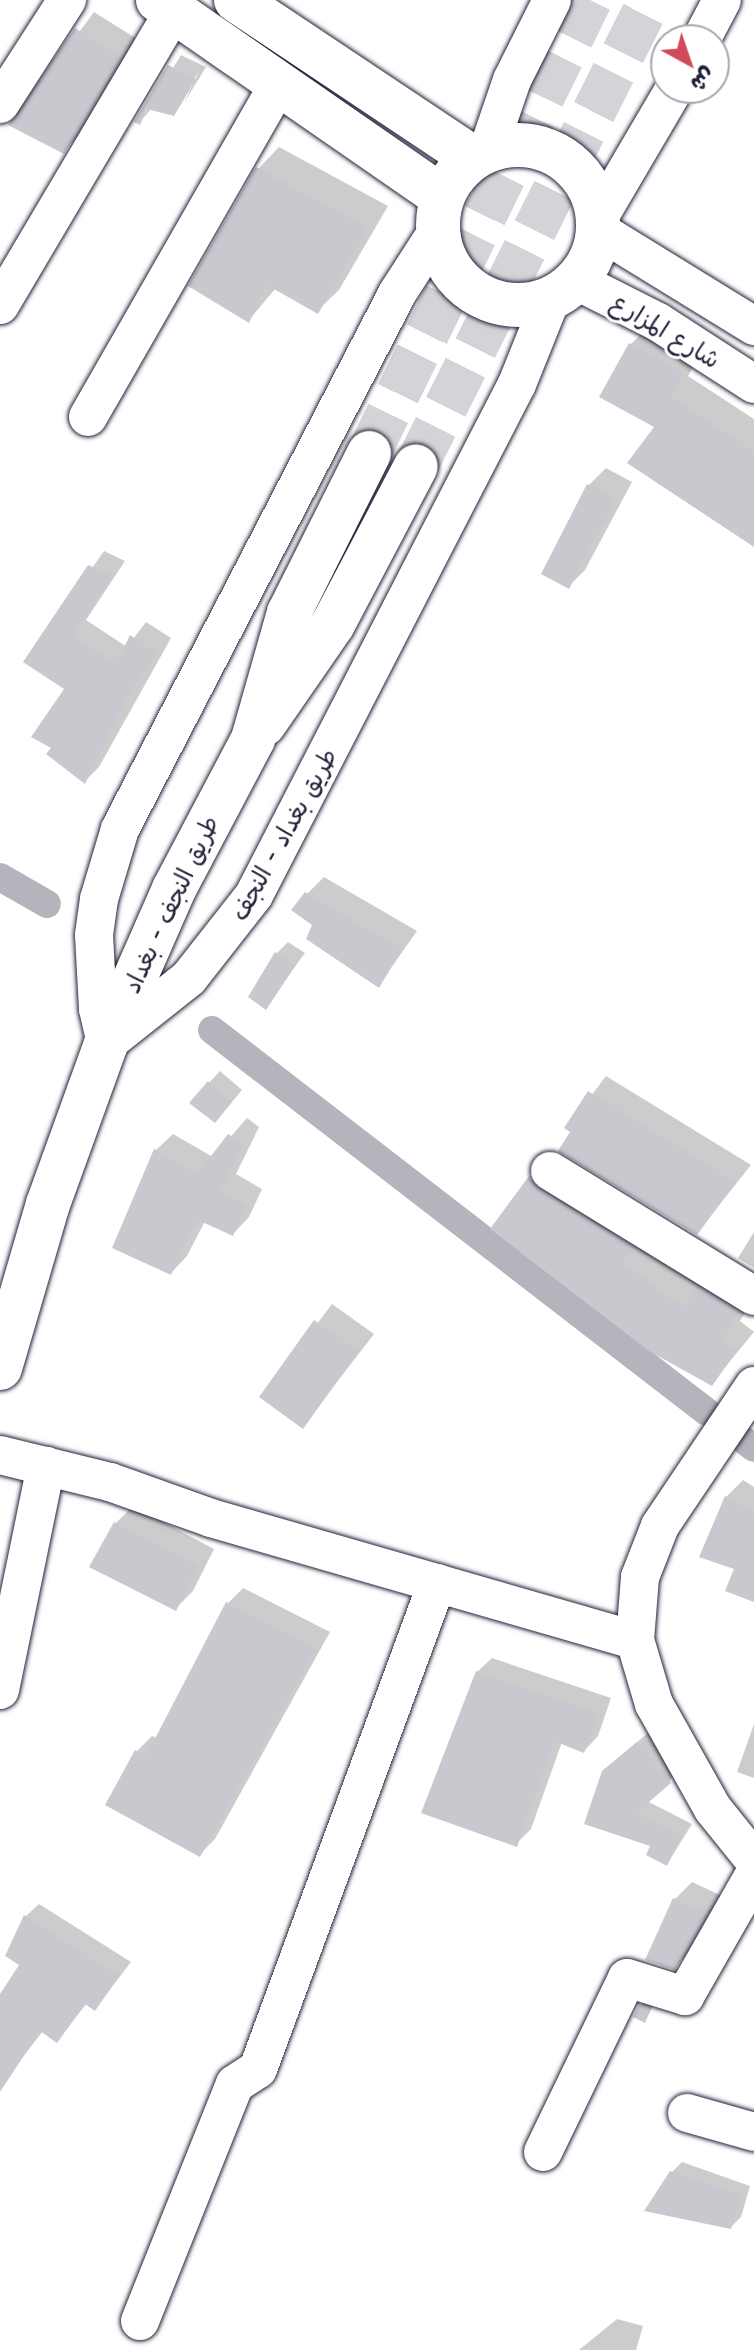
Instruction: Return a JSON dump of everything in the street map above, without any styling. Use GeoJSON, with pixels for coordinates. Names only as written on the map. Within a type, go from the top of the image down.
{"type":"FeatureCollection","features":[{"type":"Feature","properties":{"kind":"main road"},"geometry":{"type":"LineString","coordinates":[[236,0],[481,154]]}},
{"type":"Feature","properties":{"kind":"main road"},"geometry":{"type":"LineString","coordinates":[[166,6],[279,83],[440,214]]}},
{"type":"Feature","properties":{"kind":"main road"},"geometry":{"type":"LineString","coordinates":[[521,145],[554,153],[584,180],[598,224],[591,257],[564,289],[501,303],[470,289],[447,263],[440,214],[481,154],[521,145]]}},
{"type":"Feature","properties":{"kind":"main road","name":"طريق النجف - بغداد"},"geometry":{"type":"LineString","coordinates":[[0,1368],[48,1204],[106,1044],[174,889],[253,739],[289,613],[369,453]]}},
{"type":"Feature","properties":{"kind":"main road"},"geometry":{"type":"LineString","coordinates":[[253,739],[333,624],[416,466]]}},
{"type":"Feature","properties":{"kind":"street"},"geometry":{"type":"LineString","coordinates":[[0,104],[67,0]]}},
{"type":"Feature","properties":{"kind":"street"},"geometry":{"type":"LineString","coordinates":[[481,154],[512,80],[552,0]]}},
{"type":"Feature","properties":{"kind":"street"},"geometry":{"type":"LineString","coordinates":[[709,24],[722,0]]}},
{"type":"Feature","properties":{"kind":"street"},"geometry":{"type":"LineString","coordinates":[[0,305],[166,6]]}},
{"type":"Feature","properties":{"kind":"street"},"geometry":{"type":"LineString","coordinates":[[88,417],[279,83]]}},
{"type":"Feature","properties":{"kind":"street"},"geometry":{"type":"LineString","coordinates":[[598,224],[666,104]]}},
{"type":"Feature","properties":{"kind":"street"},"geometry":{"type":"LineString","coordinates":[[106,1044],[98,1009],[94,935],[102,887],[120,829],[440,214]]}},
{"type":"Feature","properties":{"kind":"street","name":"شارع المزارع"},"geometry":{"type":"LineString","coordinates":[[598,224],[754,326]]}},
{"type":"Feature","properties":{"kind":"street","name":"شارع المزارع"},"geometry":{"type":"LineString","coordinates":[[564,289],[658,322],[754,384]]}},
{"type":"Feature","properties":{"kind":"street","name":"طريق بغداد - النجف"},"geometry":{"type":"LineString","coordinates":[[106,1044],[189,978],[254,895],[564,289]]}},
{"type":"Feature","properties":{"kind":"street"},"geometry":{"type":"LineString","coordinates":[[550,1171],[754,1296]]}},
{"type":"Feature","properties":{"kind":"street"},"geometry":{"type":"LineString","coordinates":[[748,1411],[660,1526],[640,1577],[635,1640],[654,1704],[713,1809],[754,1860]]}},
{"type":"Feature","properties":{"kind":"street"},"geometry":{"type":"LineString","coordinates":[[0,1455],[635,1640]]}},
{"type":"Feature","properties":{"kind":"street"},"geometry":{"type":"LineString","coordinates":[[0,1690],[46,1466]]}},
{"type":"Feature","properties":{"kind":"street"},"geometry":{"type":"LineString","coordinates":[[140,2321],[235,2084],[258,2069],[437,1583]]}},
{"type":"Feature","properties":{"kind":"street"},"geometry":{"type":"LineString","coordinates":[[543,2152],[627,1978],[685,1996],[754,1875]]}},
{"type":"Feature","properties":{"kind":"street"},"geometry":{"type":"LineString","coordinates":[[687,2113],[754,2132]]}},
{"type":"Feature","properties":{"kind":"building"},"geometry":{"type":"Polygon","coordinates":[[[75,28],[121,57],[64,154],[8,125],[75,28]]]}},
{"type":"Feature","properties":{"kind":"building"},"geometry":{"type":"Polygon","coordinates":[[[168,65],[196,79],[174,116],[147,109],[140,125],[134,122],[168,65]]]}},
{"type":"Feature","properties":{"kind":"building"},"geometry":{"type":"Polygon","coordinates":[[[256,167],[368,228],[318,314],[267,285],[249,323],[188,286],[256,167]]]}},
{"type":"Feature","properties":{"kind":"building"},"geometry":{"type":"Polygon","coordinates":[[[629,343],[683,373],[671,396],[754,451],[754,547],[627,463],[654,427],[599,397],[629,343]]]}},
{"type":"Feature","properties":{"kind":"building"},"geometry":{"type":"Polygon","coordinates":[[[587,484],[616,499],[569,589],[541,574],[587,484]]]}},
{"type":"Feature","properties":{"kind":"building"},"geometry":{"type":"Polygon","coordinates":[[[88,565],[112,576],[73,636],[116,664],[130,635],[157,653],[130,691],[85,784],[46,754],[51,748],[31,737],[64,689],[23,662],[88,565]]]}},
{"type":"Feature","properties":{"kind":"building"},"geometry":{"type":"Polygon","coordinates":[[[305,892],[402,949],[379,988],[306,939],[312,925],[291,910],[305,892]]]}},
{"type":"Feature","properties":{"kind":"building"},"geometry":{"type":"Polygon","coordinates":[[[275,952],[295,966],[266,1010],[248,997],[275,952]]]}},
{"type":"Feature","properties":{"kind":"building"},"geometry":{"type":"Polygon","coordinates":[[[208,1081],[232,1102],[215,1123],[189,1103],[208,1081]]]}},
{"type":"Feature","properties":{"kind":"building"},"geometry":{"type":"Polygon","coordinates":[[[588,1091],[736,1182],[697,1235],[558,1151],[570,1132],[564,1128],[588,1091]]]}},
{"type":"Feature","properties":{"kind":"building"},"geometry":{"type":"Polygon","coordinates":[[[228,1134],[244,1144],[220,1191],[246,1206],[233,1236],[198,1220],[171,1275],[112,1248],[154,1149],[197,1174],[228,1134]]]}},
{"type":"Feature","properties":{"kind":"building"},"geometry":{"type":"Polygon","coordinates":[[[529,1176],[538,1190],[634,1248],[623,1263],[684,1308],[697,1287],[738,1312],[721,1342],[736,1352],[712,1386],[649,1351],[490,1229],[529,1176]]]}},
{"type":"Feature","properties":{"kind":"building"},"geometry":{"type":"Polygon","coordinates":[[[314,1320],[359,1351],[303,1429],[259,1397],[314,1320]]]}},
{"type":"Feature","properties":{"kind":"building"},"geometry":{"type":"Polygon","coordinates":[[[725,1496],[754,1514],[754,1602],[725,1591],[734,1569],[699,1557],[725,1496]]]}},
{"type":"Feature","properties":{"kind":"building"},"geometry":{"type":"Polygon","coordinates":[[[114,1522],[198,1566],[176,1611],[89,1567],[114,1522]]]}},
{"type":"Feature","properties":{"kind":"building"},"geometry":{"type":"Polygon","coordinates":[[[226,1602],[316,1648],[200,1857],[105,1805],[135,1750],[146,1756],[226,1602]]]}},
{"type":"Feature","properties":{"kind":"building"},"geometry":{"type":"Polygon","coordinates":[[[476,1671],[598,1713],[584,1753],[554,1741],[517,1847],[421,1813],[476,1671]]]}},
{"type":"Feature","properties":{"kind":"building"},"geometry":{"type":"Polygon","coordinates":[[[637,1742],[671,1783],[636,1813],[682,1836],[667,1866],[646,1855],[650,1846],[584,1824],[602,1771],[637,1742]]]}},
{"type":"Feature","properties":{"kind":"building"},"geometry":{"type":"Polygon","coordinates":[[[673,1898],[707,1913],[675,1970],[645,1960],[673,1898]]]}},
{"type":"Feature","properties":{"kind":"building"},"geometry":{"type":"Polygon","coordinates":[[[24,1915],[119,1976],[95,2011],[85,2004],[57,2043],[40,2031],[0,2092],[0,1994],[19,1965],[5,1956],[24,1915]]]}},
{"type":"Feature","properties":{"kind":"building"},"geometry":{"type":"Polygon","coordinates":[[[639,2005],[651,2009],[645,2023],[633,2017],[639,2005]]]}},
{"type":"Feature","properties":{"kind":"building"},"geometry":{"type":"Polygon","coordinates":[[[670,2171],[741,2196],[731,2229],[644,2211],[670,2171]]]}},
{"type":"Feature","properties":{"kind":"waterway"},"geometry":{"type":"LineString","coordinates":[[0,877],[47,904]]}},
{"type":"Feature","properties":{"kind":"waterway"},"geometry":{"type":"LineString","coordinates":[[212,1030],[707,1412]]}},
{"type":"Feature","properties":{"kind":"waterway"},"geometry":{"type":"LineString","coordinates":[[745,1441],[754,1448]]}},
{"type":"Feature","properties":{"kind":"tunnel"},"geometry":{"type":"LineString","coordinates":[[369,453],[590,0]]}},
{"type":"Feature","properties":{"kind":"tunnel"},"geometry":{"type":"LineString","coordinates":[[416,466],[650,0]]}}]}
